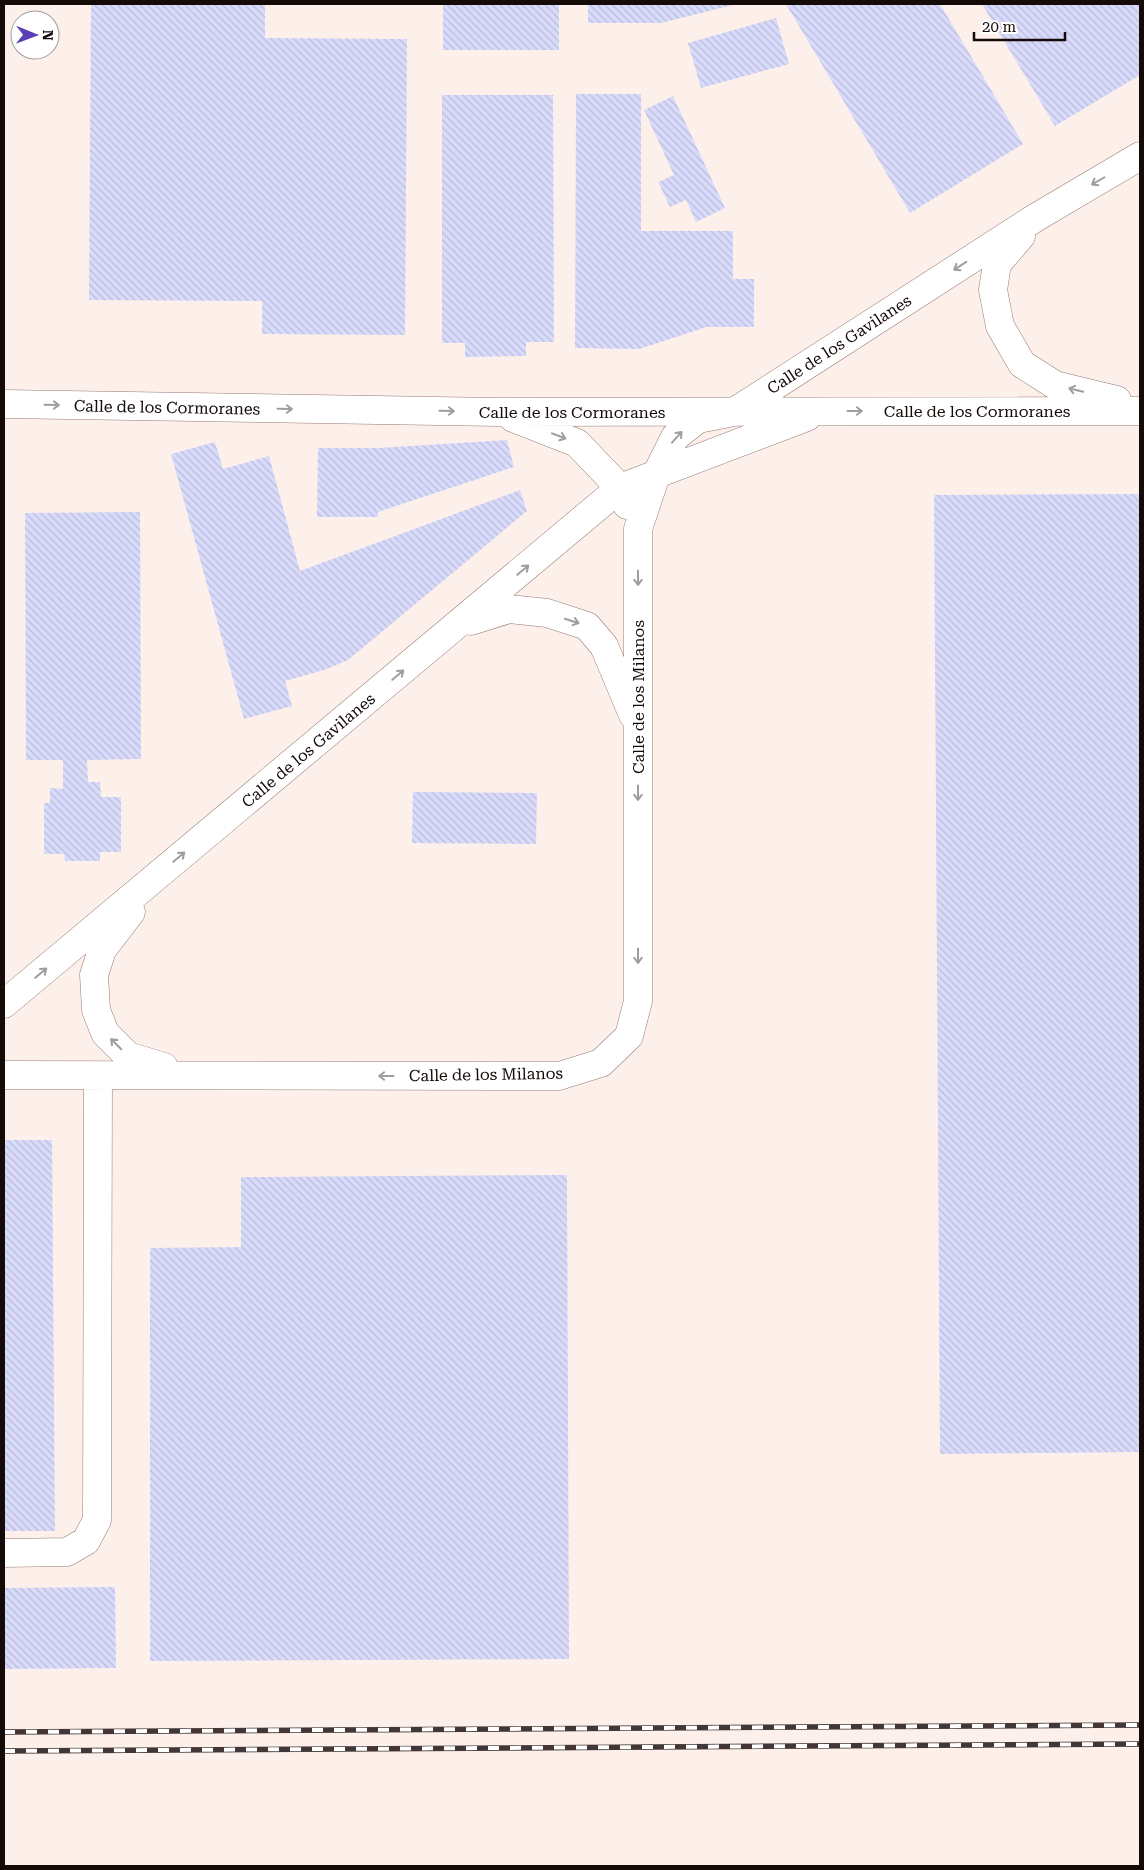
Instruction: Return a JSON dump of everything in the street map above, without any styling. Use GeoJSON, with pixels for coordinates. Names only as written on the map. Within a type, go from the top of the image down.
{"type":"FeatureCollection","features":[{"type":"Feature","properties":{"kind":"street","name":"Calle de los Gavilanes"},"geometry":{"type":"LineString","coordinates":[[638,529],[656,474],[674,437],[698,419],[734,412],[1035,218],[1140,156]]}},
{"type":"Feature","properties":{"kind":"street","name":"Calle de los Gavilanes"},"geometry":{"type":"LineString","coordinates":[[1035,218],[997,264],[993,290],[1000,326],[1022,364],[1055,385],[1140,406]]}},
{"type":"Feature","properties":{"kind":"street","name":"Calle de los Cormoranes"},"geometry":{"type":"LineString","coordinates":[[4,404],[497,412],[1140,411]]}},
{"type":"Feature","properties":{"kind":"street","name":"Calle de los Gavilanes"},"geometry":{"type":"LineString","coordinates":[[4,1004],[620,488],[822,411]]}},
{"type":"Feature","properties":{"kind":"street"},"geometry":{"type":"LineString","coordinates":[[497,412],[576,443],[620,488],[638,529]]}},
{"type":"Feature","properties":{"kind":"street","name":"Calle de los Milanos"},"geometry":{"type":"LineString","coordinates":[[4,1076],[559,1076],[601,1063],[629,1036],[638,1001],[638,529]]}},
{"type":"Feature","properties":{"kind":"street","name":"Calle de los Gavilanes"},"geometry":{"type":"LineString","coordinates":[[457,625],[509,609],[547,613],[587,626],[604,646],[638,728]]}},
{"type":"Feature","properties":{"kind":"street","name":"Calle de los Gavilanes"},"geometry":{"type":"LineString","coordinates":[[159,875],[102,950],[94,975],[96,1010],[105,1034],[128,1056],[192,1076]]}},
{"type":"Feature","properties":{"kind":"street"},"geometry":{"type":"LineString","coordinates":[[4,1553],[67,1552],[86,1542],[97,1520],[98,1076]]}},
{"type":"Feature","properties":{"kind":"building"},"geometry":{"type":"Polygon","coordinates":[[[91,4],[265,4],[265,38],[407,39],[405,335],[262,334],[262,301],[89,300],[91,4]]]}},
{"type":"Feature","properties":{"kind":"building"},"geometry":{"type":"Polygon","coordinates":[[[443,4],[559,4],[559,50],[443,50],[443,4]]]}},
{"type":"Feature","properties":{"kind":"building"},"geometry":{"type":"Polygon","coordinates":[[[588,4],[737,4],[661,23],[588,23],[588,4]]]}},
{"type":"Feature","properties":{"kind":"building"},"geometry":{"type":"Polygon","coordinates":[[[786,4],[940,4],[1023,144],[910,213],[786,4]]]}},
{"type":"Feature","properties":{"kind":"building"},"geometry":{"type":"Polygon","coordinates":[[[982,4],[1140,4],[1140,75],[1055,126],[982,4]]]}},
{"type":"Feature","properties":{"kind":"building"},"geometry":{"type":"Polygon","coordinates":[[[776,18],[789,64],[701,88],[688,43],[776,18]]]}},
{"type":"Feature","properties":{"kind":"building"},"geometry":{"type":"Polygon","coordinates":[[[576,94],[641,94],[641,231],[733,231],[733,279],[754,279],[754,327],[707,327],[639,349],[575,348],[576,94]]]}},
{"type":"Feature","properties":{"kind":"building"},"geometry":{"type":"Polygon","coordinates":[[[442,95],[553,95],[554,342],[526,342],[526,356],[465,357],[465,343],[442,343],[442,95]]]}},
{"type":"Feature","properties":{"kind":"building"},"geometry":{"type":"Polygon","coordinates":[[[673,96],[725,208],[696,222],[686,200],[670,207],[658,182],[674,175],[644,110],[673,96]]]}},
{"type":"Feature","properties":{"kind":"building"},"geometry":{"type":"Polygon","coordinates":[[[507,440],[514,467],[378,512],[378,517],[317,517],[318,448],[379,448],[507,440]]]}},
{"type":"Feature","properties":{"kind":"building"},"geometry":{"type":"Polygon","coordinates":[[[215,442],[223,469],[269,456],[300,571],[520,490],[527,511],[348,660],[327,669],[285,681],[292,706],[244,719],[171,454],[215,442]]]}},
{"type":"Feature","properties":{"kind":"building"},"geometry":{"type":"Polygon","coordinates":[[[1140,494],[1140,1452],[940,1454],[934,495],[1140,494]]]}},
{"type":"Feature","properties":{"kind":"building"},"geometry":{"type":"Polygon","coordinates":[[[140,512],[141,759],[87,760],[88,782],[100,782],[101,797],[121,797],[121,852],[100,852],[100,861],[65,861],[64,854],[44,854],[44,803],[50,803],[50,788],[63,789],[63,760],[26,760],[25,513],[140,512]]]}},
{"type":"Feature","properties":{"kind":"building"},"geometry":{"type":"Polygon","coordinates":[[[413,792],[537,793],[536,844],[412,843],[413,792]]]}},
{"type":"Feature","properties":{"kind":"building"},"geometry":{"type":"Polygon","coordinates":[[[4,1140],[52,1140],[55,1531],[4,1531],[4,1140]]]}},
{"type":"Feature","properties":{"kind":"building"},"geometry":{"type":"Polygon","coordinates":[[[567,1175],[569,1659],[150,1661],[150,1248],[241,1247],[241,1177],[567,1175]]]}},
{"type":"Feature","properties":{"kind":"building"},"geometry":{"type":"Polygon","coordinates":[[[115,1587],[116,1668],[4,1669],[4,1588],[115,1587]]]}},
{"type":"Feature","properties":{"kind":"railway"},"geometry":{"type":"LineString","coordinates":[[4,1732],[1140,1725]]}},
{"type":"Feature","properties":{"kind":"railway"},"geometry":{"type":"LineString","coordinates":[[4,1751],[1140,1744]]}}]}
